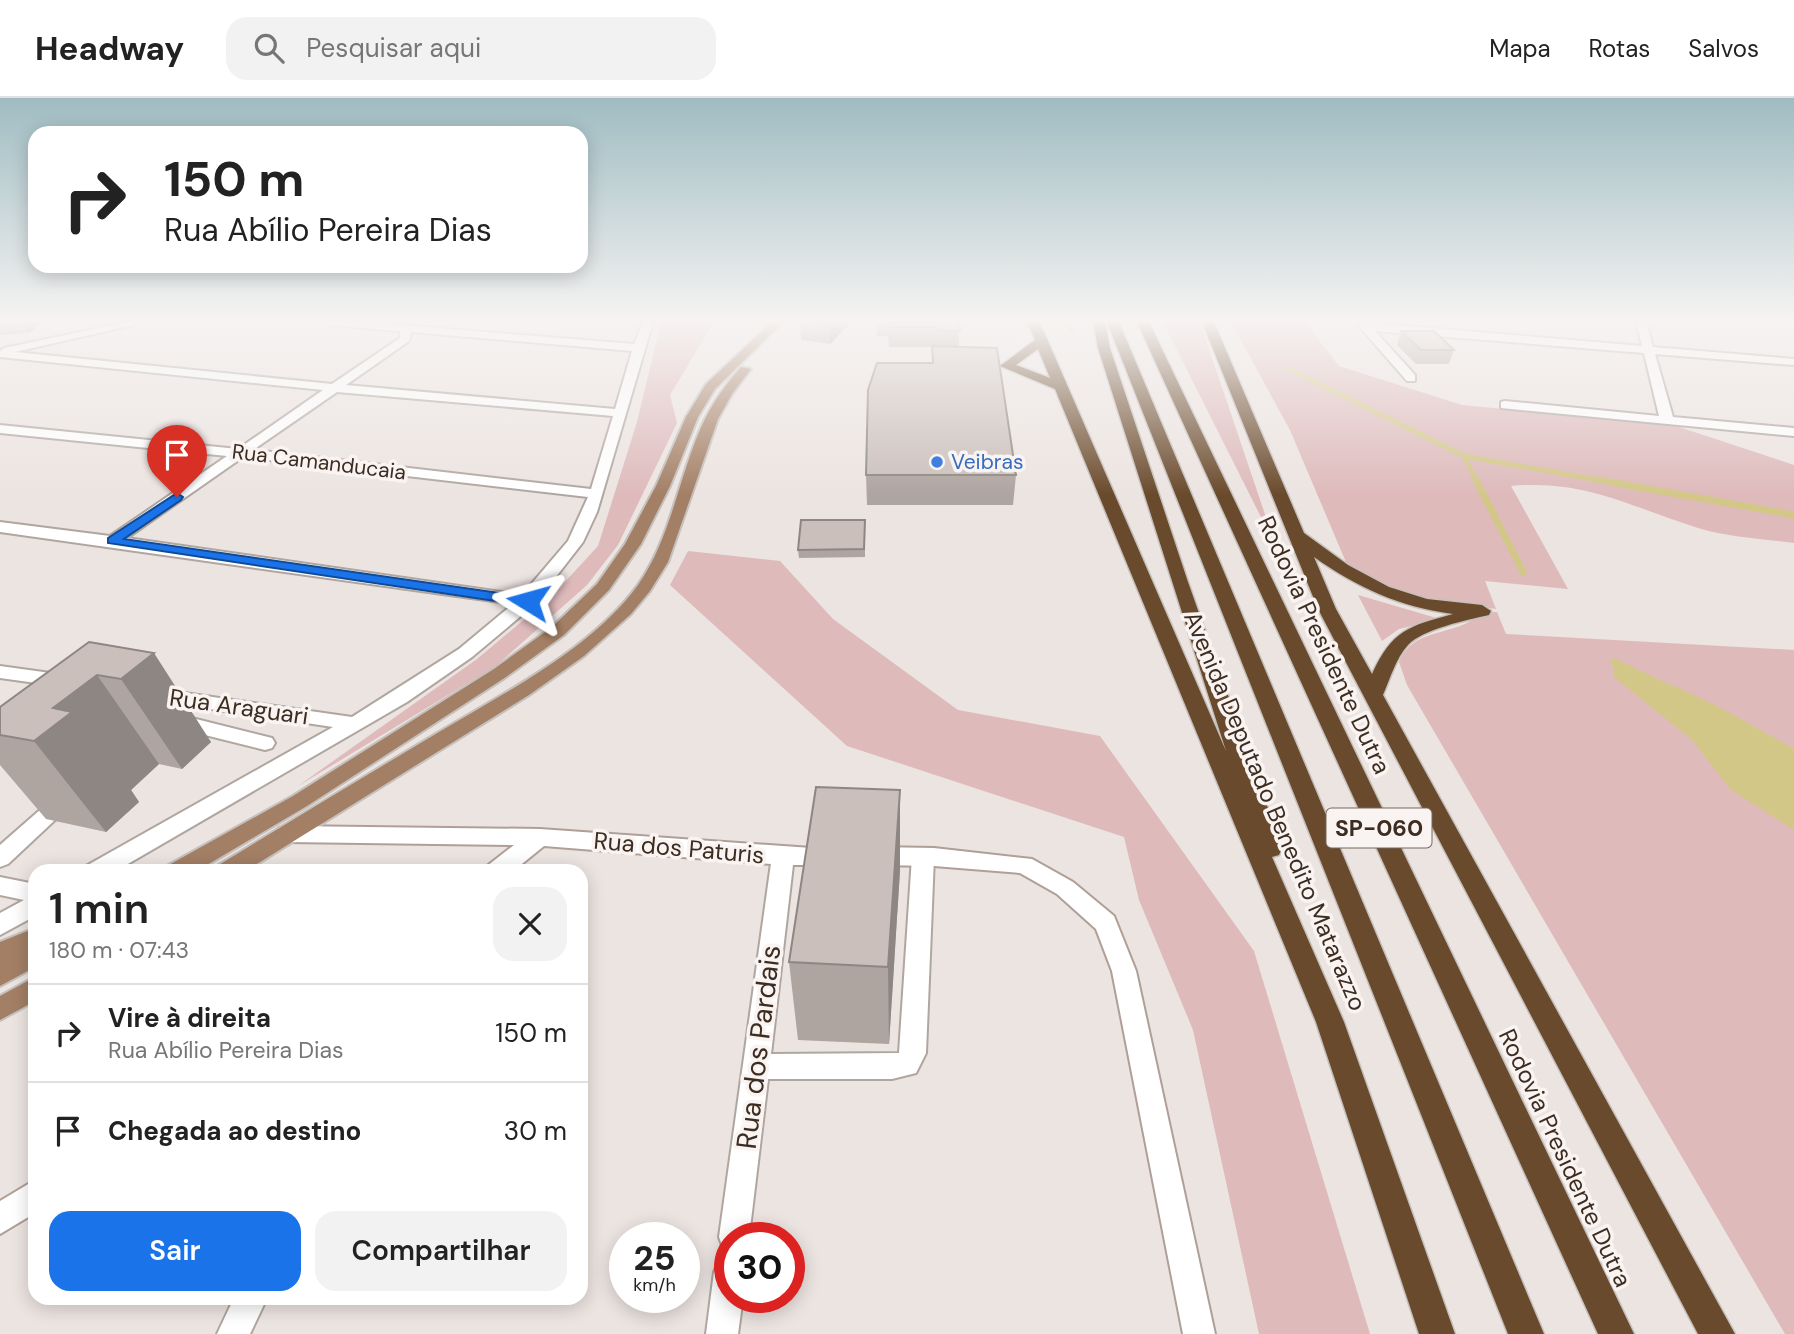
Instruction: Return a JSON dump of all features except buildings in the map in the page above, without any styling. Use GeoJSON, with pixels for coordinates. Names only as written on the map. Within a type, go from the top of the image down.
{"type":"FeatureCollection","features":[{"type":"Feature","properties":{"kind":"highway"},"geometry":{"type":"LineString","coordinates":[[1042,380],[1062,387]]}},
{"type":"Feature","properties":{"kind":"highway","name":"Avenida Deputado Benedito Matarazzo"},"geometry":{"type":"LineString","coordinates":[[1059,380],[1330,1022],[1437,1334]]}},
{"type":"Feature","properties":{"kind":"highway"},"geometry":{"type":"LineString","coordinates":[[1114,380],[1179,582],[1330,1022]]}},
{"type":"Feature","properties":{"kind":"highway","name":"SP-060"},"geometry":{"type":"LineString","coordinates":[[1137,380],[1526,1334]]}},
{"type":"Feature","properties":{"kind":"highway","name":"Rodovia Presidente Dutra"},"geometry":{"type":"LineString","coordinates":[[1170,380],[1616,1334]]}},
{"type":"Feature","properties":{"kind":"highway"},"geometry":{"type":"LineString","coordinates":[[1232,380],[1327,610],[1717,1334]]}},
{"type":"Feature","properties":{"kind":"highway"},"geometry":{"type":"LineString","coordinates":[[1295,535],[1341,568],[1387,594],[1438,608],[1482,611],[1422,629],[1402,640],[1389,659],[1373,695]]}},
{"type":"Feature","properties":{"kind":"main road"},"geometry":{"type":"LineString","coordinates":[[189,864],[300,801],[500,673],[558,631],[603,587],[633,544],[663,486],[691,416],[718,380]]}},
{"type":"Feature","properties":{"kind":"main road"},"geometry":{"type":"LineString","coordinates":[[238,864],[520,692],[610,625],[643,588],[667,550],[713,413],[734,380]]}},
{"type":"Feature","properties":{"kind":"main road"},"geometry":{"type":"LineString","coordinates":[[0,953],[28,942]]}},
{"type":"Feature","properties":{"kind":"main road"},"geometry":{"type":"LineString","coordinates":[[0,975],[28,958]]}},
{"type":"Feature","properties":{"kind":"main road"},"geometry":{"type":"LineString","coordinates":[[0,1009],[28,992]]}},
{"type":"Feature","properties":{"kind":"main road"},"geometry":{"type":"LineString","coordinates":[[0,1219],[28,1200]]}},
{"type":"Feature","properties":{"kind":"street"},"geometry":{"type":"LineString","coordinates":[[257,380],[622,413]]}},
{"type":"Feature","properties":{"kind":"street"},"geometry":{"type":"LineString","coordinates":[[113,541],[349,380]]}},
{"type":"Feature","properties":{"kind":"street"},"geometry":{"type":"LineString","coordinates":[[108,864],[437,676],[474,650],[528,601],[577,540],[596,494],[630,380]]}},
{"type":"Feature","properties":{"kind":"street"},"geometry":{"type":"LineString","coordinates":[[1656,380],[1667,419]]}},
{"type":"Feature","properties":{"kind":"street"},"geometry":{"type":"LineString","coordinates":[[1505,405],[1794,432]]}},
{"type":"Feature","properties":{"kind":"street","name":"Rua Camanducaia"},"geometry":{"type":"LineString","coordinates":[[0,429],[241,453],[596,494]]}},
{"type":"Feature","properties":{"kind":"street"},"geometry":{"type":"LineString","coordinates":[[0,527],[528,601]]}},
{"type":"Feature","properties":{"kind":"street"},"geometry":{"type":"LineString","coordinates":[[0,672],[82,684]]}},
{"type":"Feature","properties":{"kind":"street","name":"Rua Araguari"},"geometry":{"type":"LineString","coordinates":[[136,692],[354,724]]}},
{"type":"Feature","properties":{"kind":"street"},"geometry":{"type":"LineString","coordinates":[[159,721],[168,719],[265,743]]}},
{"type":"Feature","properties":{"kind":"street"},"geometry":{"type":"LineString","coordinates":[[0,858],[83,783]]}},
{"type":"Feature","properties":{"kind":"street","name":"Rua dos Paturis"},"geometry":{"type":"LineString","coordinates":[[287,834],[540,837],[783,856],[923,856],[1024,865],[1065,888],[1106,923],[1124,971],[1199,1334]]}},
{"type":"Feature","properties":{"kind":"street"},"geometry":{"type":"LineString","coordinates":[[505,864],[540,837]]}},
{"type":"Feature","properties":{"kind":"street","name":"Rua dos Pardais"},"geometry":{"type":"LineString","coordinates":[[736,1222],[783,856]]}},
{"type":"Feature","properties":{"kind":"street"},"geometry":{"type":"LineString","coordinates":[[755,1066],[892,1067],[907,1064],[914,1053],[923,856]]}},
{"type":"Feature","properties":{"kind":"street"},"geometry":{"type":"LineString","coordinates":[[0,886],[28,892]]}},
{"type":"Feature","properties":{"kind":"street"},"geometry":{"type":"LineString","coordinates":[[0,925],[28,909]]}},
{"type":"Feature","properties":{"kind":"street"},"geometry":{"type":"LineString","coordinates":[[233,1334],[248,1305]]}},
{"type":"Feature","properties":{"kind":"street"},"geometry":{"type":"LineString","coordinates":[[722,1334],[725,1313]]}},
{"type":"Feature","properties":{"kind":"shaded area"},"geometry":{"type":"Polygon","coordinates":[[[647,380],[679,380],[670,395],[677,423],[618,545],[587,585],[496,666],[298,786],[477,659],[552,596],[598,546],[637,422],[647,380]]]}},
{"type":"Feature","properties":{"kind":"shaded area"},"geometry":{"type":"Polygon","coordinates":[[[1192,380],[1219,380],[1276,547],[1192,380]]]}},
{"type":"Feature","properties":{"kind":"shaded area"},"geometry":{"type":"Polygon","coordinates":[[[1263,380],[1382,380],[1462,405],[1676,426],[1794,465],[1794,543],[1709,531],[1585,491],[1538,485],[1511,486],[1568,589],[1485,581],[1496,609],[1402,596],[1348,567],[1290,430],[1263,380]]]}},
{"type":"Feature","properties":{"kind":"shaded area"},"geometry":{"type":"Polygon","coordinates":[[[688,551],[780,561],[833,619],[958,710],[1100,736],[1254,951],[1370,1334],[1259,1334],[1193,1030],[1139,900],[1124,837],[847,746],[670,585],[688,551]]]}},
{"type":"Feature","properties":{"kind":"shaded area"},"geometry":{"type":"Polygon","coordinates":[[[1358,595],[1440,619],[1399,629],[1382,641],[1358,595]]]}},
{"type":"Feature","properties":{"kind":"shaded area"},"geometry":{"type":"Polygon","coordinates":[[[1485,612],[1497,612],[1506,634],[1794,650],[1794,1334],[1785,1334],[1407,685],[1399,662],[1410,646],[1424,637],[1463,625],[1485,612]]]}},
{"type":"Feature","properties":{"kind":"shaded area"},"geometry":{"type":"Polygon","coordinates":[[[1614,662],[1720,713],[1794,754],[1794,830],[1731,790],[1692,740],[1614,677],[1614,662]]]}},
{"type":"Feature","properties":{"kind":"waterway"},"geometry":{"type":"LineString","coordinates":[[1310,380],[1464,456]]}},
{"type":"Feature","properties":{"kind":"waterway"},"geometry":{"type":"LineString","coordinates":[[1464,456],[1609,482]]}},
{"type":"Feature","properties":{"kind":"waterway"},"geometry":{"type":"LineString","coordinates":[[1464,456],[1476,480]]}},
{"type":"Feature","properties":{"kind":"waterway"},"geometry":{"type":"LineString","coordinates":[[1476,480],[1523,572]]}},
{"type":"Feature","properties":{"kind":"waterway"},"geometry":{"type":"LineString","coordinates":[[1599,480],[1794,515]]}},
{"type":"Feature","properties":{"kind":"waterway"},"geometry":{"type":"LineString","coordinates":[[1614,662],[1677,692]]}},
{"type":"Feature","properties":{"kind":"waterway"},"geometry":{"type":"LineString","coordinates":[[1673,690],[1721,713],[1794,754]]}},
{"type":"Feature","properties":{"kind":"place","name":"Veibras"},"geometry":{"type":"Point","coordinates":[937,462]}},
{"type":"Feature","properties":{"kind":"route"},"geometry":{"type":"LineString","coordinates":[[177,497],[113,541],[528,601]]}}]}
